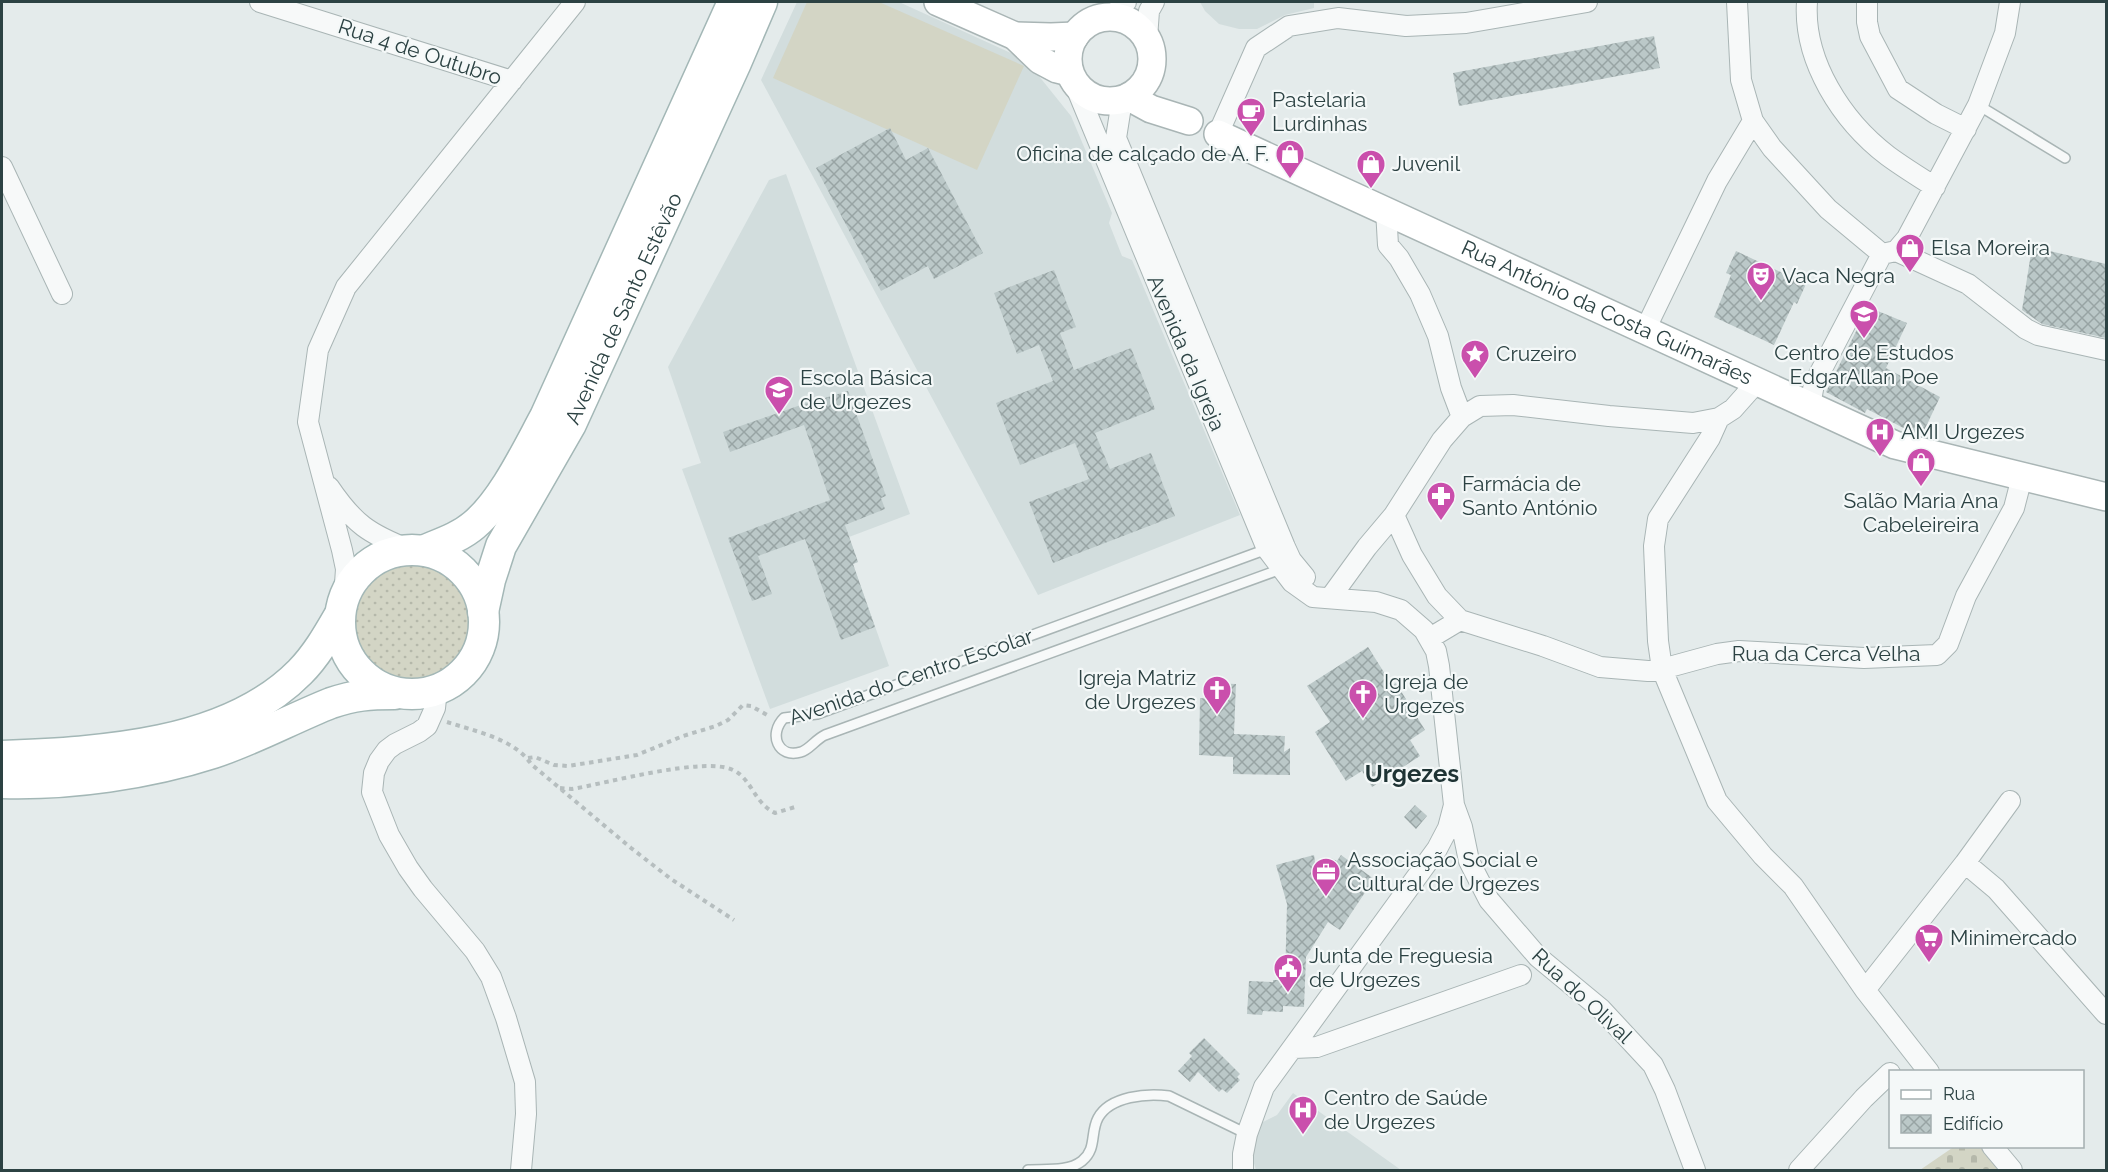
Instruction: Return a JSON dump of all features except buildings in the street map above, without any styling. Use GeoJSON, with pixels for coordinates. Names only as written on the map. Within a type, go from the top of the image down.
{"type":"FeatureCollection","features":[{"type":"Feature","properties":{"kind":"main road","name":"Avenida de Santo Estêvão"},"geometry":{"type":"LineString","coordinates":[[418,550],[460,535],[475,524],[487,512],[528,447],[548,409],[733,2]]}},
{"type":"Feature","properties":{"kind":"main road","name":"Avenida de Santo Estêvão"},"geometry":{"type":"LineString","coordinates":[[483,612],[501,546],[571,424],[762,2]]}},
{"type":"Feature","properties":{"kind":"main road"},"geometry":{"type":"LineString","coordinates":[[938,2],[1014,36],[1040,60],[1071,76]]}},
{"type":"Feature","properties":{"kind":"main road"},"geometry":{"type":"LineString","coordinates":[[1118,9],[1125,20],[1137,27],[1147,38],[1152,51],[1149,76],[1141,88],[1126,99],[1108,102],[1094,99],[1082,91],[1071,76],[1067,59],[1069,47],[1075,36],[1090,22],[1118,9]]}},
{"type":"Feature","properties":{"kind":"main road"},"geometry":{"type":"LineString","coordinates":[[1014,36],[1051,38],[1075,36]]}},
{"type":"Feature","properties":{"kind":"main road"},"geometry":{"type":"LineString","coordinates":[[1126,99],[1189,121],[1163,100],[1153,87],[1149,76]]}},
{"type":"Feature","properties":{"kind":"main road","name":"Rua António da Costa Guimarães"},"geometry":{"type":"LineString","coordinates":[[1218,134],[1895,445],[2106,497]]}},
{"type":"Feature","properties":{"kind":"main road"},"geometry":{"type":"LineString","coordinates":[[2,756],[58,754],[159,741],[230,720],[273,695],[301,671],[329,634],[354,579],[369,564],[388,554],[418,550],[446,558],[471,580],[479,596],[483,612],[482,639],[474,658],[434,703],[417,694],[366,694],[331,703],[214,753],[163,766],[53,782],[2,783]]}},
{"type":"Feature","properties":{"kind":"main road"},"geometry":{"type":"LineString","coordinates":[[342,607],[341,636],[354,664],[364,676],[377,685],[407,694]]}},
{"type":"Feature","properties":{"kind":"street","name":"Rua 4 de Outubro"},"geometry":{"type":"LineString","coordinates":[[260,2],[512,81]]}},
{"type":"Feature","properties":{"kind":"street"},"geometry":{"type":"LineString","coordinates":[[342,607],[346,569],[308,423],[318,350],[346,287],[575,2]]}},
{"type":"Feature","properties":{"kind":"street"},"geometry":{"type":"LineString","coordinates":[[1147,38],[1149,11],[1154,2]]}},
{"type":"Feature","properties":{"kind":"street"},"geometry":{"type":"LineString","coordinates":[[1218,134],[1256,48],[1289,26],[1338,18],[1406,26],[1466,23],[1587,2]]}},
{"type":"Feature","properties":{"kind":"street"},"geometry":{"type":"LineString","coordinates":[[1737,2],[1741,80],[1753,121],[1772,148],[1828,209],[1889,253],[1968,284],[2026,329],[2038,335],[2106,350]]}},
{"type":"Feature","properties":{"kind":"street"},"geometry":{"type":"LineString","coordinates":[[1807,2],[1808,32],[1817,62],[1840,106],[1856,127],[1886,155],[1935,187]]}},
{"type":"Feature","properties":{"kind":"street"},"geometry":{"type":"LineString","coordinates":[[1867,2],[1870,36],[1898,89],[1936,114],[1966,129]]}},
{"type":"Feature","properties":{"kind":"street"},"geometry":{"type":"LineString","coordinates":[[1810,406],[1814,384],[1889,253],[1907,238],[1978,105],[2005,33],[2010,2]]}},
{"type":"Feature","properties":{"kind":"street","name":"Avenida da Igreja"},"geometry":{"type":"LineString","coordinates":[[1071,76],[1267,549],[1293,582],[1313,597],[1376,602],[1401,610],[1414,619],[1430,639]]}},
{"type":"Feature","properties":{"kind":"street","name":"Avenida da Igreja"},"geometry":{"type":"LineString","coordinates":[[1126,99],[1116,138],[1291,560],[1300,573],[1330,598]]}},
{"type":"Feature","properties":{"kind":"street"},"geometry":{"type":"LineString","coordinates":[[1645,330],[1717,181],[1753,121]]}},
{"type":"Feature","properties":{"kind":"street"},"geometry":{"type":"LineString","coordinates":[[2,167],[62,294]]}},
{"type":"Feature","properties":{"kind":"street"},"geometry":{"type":"LineString","coordinates":[[1386,210],[1388,245],[1399,258],[1420,294],[1438,336],[1451,388],[1462,417]]}},
{"type":"Feature","properties":{"kind":"street"},"geometry":{"type":"LineString","coordinates":[[1330,598],[1367,547],[1394,515],[1442,440],[1462,417],[1480,406],[1513,405],[1693,423],[1719,418],[1733,409],[1757,382]]}},
{"type":"Feature","properties":{"kind":"street"},"geometry":{"type":"LineString","coordinates":[[1719,418],[1710,438],[1658,519],[1654,546],[1658,641],[1662,669],[1717,801],[1762,856],[1793,886],[1865,990],[1928,1070]]}},
{"type":"Feature","properties":{"kind":"street"},"geometry":{"type":"LineString","coordinates":[[321,476],[360,526],[384,540],[418,550]]}},
{"type":"Feature","properties":{"kind":"street","name":"Rua da Cerca Velha"},"geometry":{"type":"LineString","coordinates":[[1460,620],[1600,667],[1648,671],[1739,651],[1864,658],[1937,654],[1948,644],[1966,596],[2014,508],[2022,477]]}},
{"type":"Feature","properties":{"kind":"street"},"geometry":{"type":"LineString","coordinates":[[1243,1170],[1247,1134],[1264,1087],[1437,849],[1448,828],[1454,805],[1439,666],[1430,639],[1460,620],[1437,596],[1412,555],[1394,515]]}},
{"type":"Feature","properties":{"kind":"street"},"geometry":{"type":"LineString","coordinates":[[434,703],[428,726],[387,750],[374,773],[372,792],[389,836],[408,868],[475,951],[491,977],[525,1082],[526,1114],[521,1170]]}},
{"type":"Feature","properties":{"kind":"street"},"geometry":{"type":"LineString","coordinates":[[1865,990],[1965,863],[2010,801]]}},
{"type":"Feature","properties":{"kind":"street","name":"Rua do Olival"},"geometry":{"type":"LineString","coordinates":[[1454,805],[1462,827],[1469,861],[1489,900],[1538,957],[1601,1009],[1653,1065],[1665,1090],[1695,1170]]}},
{"type":"Feature","properties":{"kind":"street"},"geometry":{"type":"LineString","coordinates":[[1437,849],[1455,853],[1469,861]]}},
{"type":"Feature","properties":{"kind":"street"},"geometry":{"type":"LineString","coordinates":[[1965,863],[1996,889],[2106,1014]]}},
{"type":"Feature","properties":{"kind":"street"},"geometry":{"type":"LineString","coordinates":[[1294,1048],[1317,1047],[1521,975]]}},
{"type":"Feature","properties":{"kind":"street"},"geometry":{"type":"LineString","coordinates":[[1893,1070],[1912,1052]]}},
{"type":"Feature","properties":{"kind":"street"},"geometry":{"type":"LineString","coordinates":[[1799,1170],[1889,1074]]}},
{"type":"Feature","properties":{"kind":"street"},"geometry":{"type":"LineString","coordinates":[[1994,1148],[2012,1170]]}},
{"type":"Feature","properties":{"kind":"lane"},"geometry":{"type":"LineString","coordinates":[[1978,105],[2065,158]]}},
{"type":"Feature","properties":{"kind":"lane","name":"Avenida do Centro Escolar"},"geometry":{"type":"LineString","coordinates":[[1267,549],[817,714],[784,718],[778,724],[775,737],[778,745],[792,752],[802,752],[825,735],[1281,569]]}},
{"type":"Feature","properties":{"kind":"lane"},"geometry":{"type":"LineString","coordinates":[[1028,1170],[1063,1169],[1075,1166],[1090,1152],[1098,1118],[1110,1105],[1133,1097],[1159,1094],[1169,1096],[1247,1134]]}},
{"type":"Feature","properties":{"kind":"path"},"geometry":{"type":"LineString","coordinates":[[434,703],[517,748],[531,764],[613,834],[671,879],[734,920]]}},
{"type":"Feature","properties":{"kind":"path"},"geometry":{"type":"LineString","coordinates":[[527,758],[568,766],[637,755],[683,736],[716,726],[728,720],[743,705],[760,710],[778,724]]}},
{"type":"Feature","properties":{"kind":"path"},"geometry":{"type":"LineString","coordinates":[[559,788],[572,789],[693,766],[716,765],[734,770],[765,808],[775,813],[795,807]]}},
{"type":"Feature","properties":{"kind":"shaded area"},"geometry":{"type":"Polygon","coordinates":[[[797,2],[899,2],[1026,60],[1071,116],[1112,213],[1109,223],[1122,256],[1132,260],[1240,515],[1038,595],[761,80],[797,2]]]}},
{"type":"Feature","properties":{"kind":"shaded area"},"geometry":{"type":"Polygon","coordinates":[[[1200,2],[1314,2],[1314,8],[1285,15],[1257,29],[1239,29],[1219,24],[1205,11],[1200,2]]]}},
{"type":"Feature","properties":{"kind":"shaded area","name":"Escola Básica de Urgezes"},"geometry":{"type":"Polygon","coordinates":[[[786,174],[910,514],[849,537],[858,562],[853,564],[889,666],[770,709],[682,469],[701,463],[668,367],[769,180],[786,174]]]}},
{"type":"Feature","properties":{"kind":"shaded area","name":"Centro de Saúde de Urgezes"},"geometry":{"type":"Polygon","coordinates":[[[1293,1093],[1401,1170],[1256,1170],[1249,1147],[1257,1125],[1277,1115],[1293,1093]]]}},
{"type":"Feature","properties":{"kind":"green space"},"geometry":{"type":"Polygon","coordinates":[[[807,2],[879,2],[1024,66],[977,170],[773,78],[807,2]]]}},
{"type":"Feature","properties":{"kind":"green space"},"geometry":{"type":"Polygon","coordinates":[[[412,563],[434,567],[453,580],[466,599],[470,621],[466,643],[453,662],[434,675],[412,679],[390,675],[371,662],[358,643],[354,621],[358,599],[371,580],[390,567],[412,563]]]}},
{"type":"Feature","properties":{"kind":"green space"},"geometry":{"type":"Polygon","coordinates":[[[1952,1148],[1983,1148],[1999,1170],[1920,1170],[1952,1148]]]}},
{"type":"Feature","properties":{"kind":"place","name":"Pastelaria Lurdinhas"},"geometry":{"type":"Point","coordinates":[1251,138]}},
{"type":"Feature","properties":{"kind":"place","name":"Oficina de calçado de A. F."},"geometry":{"type":"Point","coordinates":[1290,180]}},
{"type":"Feature","properties":{"kind":"place","name":"Juvenil"},"geometry":{"type":"Point","coordinates":[1371,190]}},
{"type":"Feature","properties":{"kind":"place","name":"Elsa Moreira"},"geometry":{"type":"Point","coordinates":[1910,274]}},
{"type":"Feature","properties":{"kind":"place","name":"Vaca Negra"},"geometry":{"type":"Point","coordinates":[1761,302]}},
{"type":"Feature","properties":{"kind":"place","name":"Centro de Estudos EdgarAllan Poe"},"geometry":{"type":"Point","coordinates":[1864,340]}},
{"type":"Feature","properties":{"kind":"place","name":"Cruzeiro"},"geometry":{"type":"Point","coordinates":[1475,380]}},
{"type":"Feature","properties":{"kind":"place","name":"Escola Básica de Urgezes"},"geometry":{"type":"Point","coordinates":[779,416]}},
{"type":"Feature","properties":{"kind":"place","name":"AMI Urgezes"},"geometry":{"type":"Point","coordinates":[1880,458]}},
{"type":"Feature","properties":{"kind":"place","name":"Salão Maria Ana Cabeleireira"},"geometry":{"type":"Point","coordinates":[1921,488]}},
{"type":"Feature","properties":{"kind":"place","name":"Farmácia de Santo António"},"geometry":{"type":"Point","coordinates":[1441,522]}},
{"type":"Feature","properties":{"kind":"place","name":"Igreja Matriz de Urgezes"},"geometry":{"type":"Point","coordinates":[1217,716]}},
{"type":"Feature","properties":{"kind":"place","name":"Igreja de Urgezes"},"geometry":{"type":"Point","coordinates":[1363,720]}},
{"type":"Feature","properties":{"kind":"place","name":"Associação Social e Cultural de Urgezes"},"geometry":{"type":"Point","coordinates":[1326,898]}},
{"type":"Feature","properties":{"kind":"place","name":"Minimercado"},"geometry":{"type":"Point","coordinates":[1929,964]}},
{"type":"Feature","properties":{"kind":"place","name":"Junta de Freguesia de Urgezes"},"geometry":{"type":"Point","coordinates":[1288,994]}},
{"type":"Feature","properties":{"kind":"place","name":"Centro de Saúde de Urgezes"},"geometry":{"type":"Point","coordinates":[1303,1136]}},
{"type":"Feature","properties":{"kind":"district","name":"Urgezes"},"geometry":{"type":"Point","coordinates":[1412,774]}}]}
